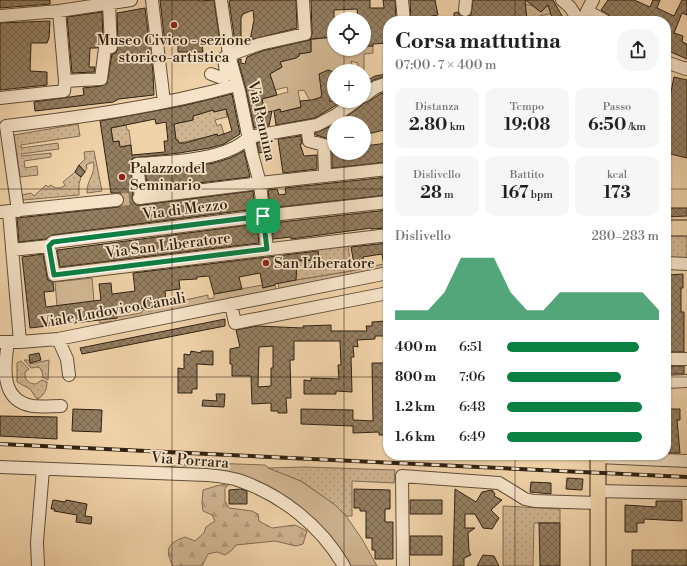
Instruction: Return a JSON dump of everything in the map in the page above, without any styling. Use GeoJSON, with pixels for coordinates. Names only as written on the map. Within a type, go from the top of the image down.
{"type":"FeatureCollection","features":[{"type":"Feature","properties":{"kind":"main road"},"geometry":{"type":"LineString","coordinates":[[671,228],[687,228]]}},
{"type":"Feature","properties":{"kind":"main road"},"geometry":{"type":"LineString","coordinates":[[598,460],[598,566]]}},
{"type":"Feature","properties":{"kind":"street"},"geometry":{"type":"LineString","coordinates":[[0,16],[59,11],[84,4],[109,4],[131,0]]}},
{"type":"Feature","properties":{"kind":"street"},"geometry":{"type":"LineString","coordinates":[[152,0],[164,102]]}},
{"type":"Feature","properties":{"kind":"street","name":"Via Pennina"},"geometry":{"type":"LineString","coordinates":[[221,0],[228,51],[260,183],[267,249]]}},
{"type":"Feature","properties":{"kind":"street"},"geometry":{"type":"LineString","coordinates":[[211,74],[219,77],[225,76],[226,73],[223,48],[228,51],[305,34],[303,0]]}},
{"type":"Feature","properties":{"kind":"street"},"geometry":{"type":"LineString","coordinates":[[402,0],[404,16]]}},
{"type":"Feature","properties":{"kind":"street"},"geometry":{"type":"LineString","coordinates":[[562,0],[570,7],[576,16]]}},
{"type":"Feature","properties":{"kind":"street"},"geometry":{"type":"LineString","coordinates":[[585,16],[593,0]]}},
{"type":"Feature","properties":{"kind":"street"},"geometry":{"type":"LineString","coordinates":[[65,81],[101,79],[105,48],[111,48],[109,4]]}},
{"type":"Feature","properties":{"kind":"street"},"geometry":{"type":"LineString","coordinates":[[0,98],[64,91],[65,81],[59,11]]}},
{"type":"Feature","properties":{"kind":"street"},"geometry":{"type":"LineString","coordinates":[[671,64],[686,69],[687,68]]}},
{"type":"Feature","properties":{"kind":"street"},"geometry":{"type":"LineString","coordinates":[[20,342],[9,211],[6,126],[98,114],[217,91],[237,85]]}},
{"type":"Feature","properties":{"kind":"street"},"geometry":{"type":"LineString","coordinates":[[371,91],[376,87],[383,85]]}},
{"type":"Feature","properties":{"kind":"street"},"geometry":{"type":"LineString","coordinates":[[346,108],[317,125],[249,137],[244,142],[221,153],[171,162],[137,164],[140,198],[383,170]]}},
{"type":"Feature","properties":{"kind":"street"},"geometry":{"type":"LineString","coordinates":[[306,127],[309,141],[324,144],[325,176]]}},
{"type":"Feature","properties":{"kind":"street"},"geometry":{"type":"LineString","coordinates":[[9,211],[117,200]]}},
{"type":"Feature","properties":{"kind":"street","name":"Via di Mezzo"},"geometry":{"type":"LineString","coordinates":[[12,250],[49,246],[53,242],[383,203]]}},
{"type":"Feature","properties":{"kind":"street","name":"Via San Liberatore"},"geometry":{"type":"LineString","coordinates":[[49,246],[54,275],[383,236]]}},
{"type":"Feature","properties":{"kind":"street"},"geometry":{"type":"LineString","coordinates":[[671,263],[687,264]]}},
{"type":"Feature","properties":{"kind":"street","name":"Viale Ludovico Canali"},"geometry":{"type":"LineString","coordinates":[[4,342],[58,339],[383,274]]}},
{"type":"Feature","properties":{"kind":"street"},"geometry":{"type":"LineString","coordinates":[[296,292],[299,310]]}},
{"type":"Feature","properties":{"kind":"street"},"geometry":{"type":"LineString","coordinates":[[231,304],[235,323],[383,294]]}},
{"type":"Feature","properties":{"kind":"street"},"geometry":{"type":"LineString","coordinates":[[263,298],[267,317]]}},
{"type":"Feature","properties":{"kind":"street"},"geometry":{"type":"LineString","coordinates":[[58,339],[67,359],[68,375]]}},
{"type":"Feature","properties":{"kind":"street"},"geometry":{"type":"LineString","coordinates":[[4,342],[6,354],[6,384],[10,393],[21,402],[33,406],[62,406]]}},
{"type":"Feature","properties":{"kind":"street"},"geometry":{"type":"LineString","coordinates":[[671,359],[687,360]]}},
{"type":"Feature","properties":{"kind":"street"},"geometry":{"type":"LineString","coordinates":[[671,382],[687,381]]}},
{"type":"Feature","properties":{"kind":"street"},"geometry":{"type":"LineString","coordinates":[[669,460],[687,461]]}},
{"type":"Feature","properties":{"kind":"street","name":"Via Porrara"},"geometry":{"type":"LineString","coordinates":[[0,466],[207,475],[237,480],[264,491],[300,514],[322,534],[344,566]]}},
{"type":"Feature","properties":{"kind":"street"},"geometry":{"type":"LineString","coordinates":[[38,566],[38,542],[43,469]]}},
{"type":"Feature","properties":{"kind":"street"},"geometry":{"type":"LineString","coordinates":[[403,566],[402,476],[499,483],[525,499],[534,501],[687,493]]}},
{"type":"Feature","properties":{"kind":"green space"},"geometry":{"type":"Polygon","coordinates":[[[525,4],[533,6],[541,12],[547,6],[553,13],[540,16],[527,16],[525,4]]]}},
{"type":"Feature","properties":{"kind":"green space"},"geometry":{"type":"Polygon","coordinates":[[[327,38],[327,56],[364,56],[364,64],[358,64],[351,61],[352,64],[327,64],[327,83],[318,102],[310,101],[304,90],[298,91],[301,107],[281,112],[280,109],[265,113],[262,99],[288,92],[287,87],[275,90],[266,77],[275,63],[278,70],[282,67],[280,62],[299,56],[299,54],[311,52],[311,41],[307,40],[327,38]]]}},
{"type":"Feature","properties":{"kind":"green space"},"geometry":{"type":"Polygon","coordinates":[[[371,46],[373,46],[373,53],[371,53],[371,46]]]}},
{"type":"Feature","properties":{"kind":"green space"},"geometry":{"type":"Polygon","coordinates":[[[226,109],[227,117],[215,120],[217,126],[221,124],[224,134],[218,136],[217,134],[203,140],[202,138],[179,143],[176,140],[174,124],[193,120],[193,116],[213,110],[214,112],[226,109]]]}},
{"type":"Feature","properties":{"kind":"green space"},"geometry":{"type":"Polygon","coordinates":[[[78,124],[80,136],[21,145],[21,148],[58,143],[59,149],[21,154],[22,156],[51,153],[51,157],[24,161],[25,168],[37,166],[38,175],[20,177],[14,135],[78,124]]]}},
{"type":"Feature","properties":{"kind":"green space"},"geometry":{"type":"Polygon","coordinates":[[[126,125],[127,130],[129,130],[131,145],[120,147],[119,141],[113,142],[111,128],[126,125]]]}},
{"type":"Feature","properties":{"kind":"green space"},"geometry":{"type":"Polygon","coordinates":[[[94,151],[102,191],[87,193],[88,184],[94,169],[93,162],[86,165],[87,168],[85,172],[79,165],[85,159],[84,152],[94,151]]]}},
{"type":"Feature","properties":{"kind":"green space"},"geometry":{"type":"Polygon","coordinates":[[[75,172],[81,177],[79,184],[79,195],[23,200],[22,195],[31,193],[34,196],[46,185],[48,187],[51,185],[56,188],[62,187],[65,185],[63,182],[75,172]]]}},
{"type":"Feature","properties":{"kind":"green space"},"geometry":{"type":"Polygon","coordinates":[[[687,234],[687,259],[671,258],[671,235],[687,234]]]}},
{"type":"Feature","properties":{"kind":"green space"},"geometry":{"type":"Polygon","coordinates":[[[348,244],[351,271],[296,280],[297,257],[306,260],[319,260],[318,249],[348,244]]]}},
{"type":"Feature","properties":{"kind":"green space"},"geometry":{"type":"Polygon","coordinates":[[[383,264],[383,269],[279,290],[278,283],[383,264]]]}},
{"type":"Feature","properties":{"kind":"green space"},"geometry":{"type":"Polygon","coordinates":[[[92,278],[94,301],[57,306],[55,282],[92,278]]]}},
{"type":"Feature","properties":{"kind":"green space"},"geometry":{"type":"Polygon","coordinates":[[[262,285],[263,288],[275,285],[276,290],[124,320],[100,323],[99,320],[141,313],[144,309],[150,311],[154,307],[208,295],[208,299],[214,298],[214,294],[262,285]]]}},
{"type":"Feature","properties":{"kind":"green space"},"geometry":{"type":"Polygon","coordinates":[[[24,360],[29,360],[30,364],[49,360],[48,380],[42,377],[43,374],[40,368],[31,368],[24,360]]]}},
{"type":"Feature","properties":{"kind":"green space"},"geometry":{"type":"Polygon","coordinates":[[[21,361],[29,369],[25,372],[25,377],[28,381],[36,384],[42,380],[47,382],[45,392],[37,399],[30,389],[17,382],[17,363],[21,361]]]}},
{"type":"Feature","properties":{"kind":"green space"},"geometry":{"type":"Polygon","coordinates":[[[210,463],[265,465],[301,481],[334,504],[346,516],[362,539],[377,566],[344,566],[331,545],[264,491],[207,475],[162,467],[210,463]]]}},
{"type":"Feature","properties":{"kind":"green space"},"geometry":{"type":"Polygon","coordinates":[[[305,467],[395,470],[394,483],[352,481],[352,516],[346,516],[334,504],[301,481],[268,468],[305,467]]]}},
{"type":"Feature","properties":{"kind":"green space"},"geometry":{"type":"Polygon","coordinates":[[[231,483],[225,488],[225,501],[229,508],[252,511],[258,514],[259,521],[272,528],[295,525],[307,531],[303,544],[296,546],[275,541],[236,545],[225,555],[217,552],[208,554],[202,566],[173,566],[168,551],[171,544],[185,537],[195,541],[204,533],[206,527],[215,521],[212,515],[203,511],[203,490],[231,483]]]}},
{"type":"Feature","properties":{"kind":"green space"},"geometry":{"type":"Polygon","coordinates":[[[503,506],[560,509],[560,523],[534,523],[533,566],[503,566],[503,506]]]}},
{"type":"Feature","properties":{"kind":"building"},"geometry":{"type":"Polygon","coordinates":[[[0,0],[50,0],[50,4],[0,8],[0,0]]]}},
{"type":"Feature","properties":{"kind":"building"},"geometry":{"type":"Polygon","coordinates":[[[160,0],[214,0],[220,42],[202,43],[203,52],[178,52],[178,44],[165,44],[160,0]]]}},
{"type":"Feature","properties":{"kind":"building"},"geometry":{"type":"Polygon","coordinates":[[[296,0],[297,28],[250,40],[254,20],[253,10],[243,14],[241,18],[241,40],[235,42],[229,1],[296,0]]]}},
{"type":"Feature","properties":{"kind":"building"},"geometry":{"type":"Polygon","coordinates":[[[311,0],[370,0],[370,8],[384,8],[383,0],[395,0],[396,16],[383,16],[383,43],[373,44],[373,46],[371,46],[371,12],[357,12],[357,9],[334,10],[334,12],[327,12],[327,38],[311,39],[311,52],[299,54],[296,58],[280,62],[282,67],[270,74],[277,95],[262,99],[265,113],[272,111],[269,126],[254,128],[238,60],[241,59],[241,63],[245,64],[247,57],[262,51],[310,40],[312,34],[311,0]]]}},
{"type":"Feature","properties":{"kind":"building"},"geometry":{"type":"Polygon","coordinates":[[[410,0],[435,0],[438,15],[411,16],[410,0]]]}},
{"type":"Feature","properties":{"kind":"building"},"geometry":{"type":"Polygon","coordinates":[[[473,0],[525,0],[527,16],[468,16],[471,15],[473,0]]]}},
{"type":"Feature","properties":{"kind":"building"},"geometry":{"type":"Polygon","coordinates":[[[525,0],[553,0],[562,16],[551,16],[548,5],[541,12],[525,0]]]}},
{"type":"Feature","properties":{"kind":"building"},"geometry":{"type":"Polygon","coordinates":[[[608,0],[634,0],[650,7],[653,0],[660,0],[657,8],[674,16],[682,0],[687,0],[687,15],[682,13],[674,33],[683,36],[682,42],[687,44],[687,59],[671,52],[671,16],[610,16],[601,10],[608,0]]]}},
{"type":"Feature","properties":{"kind":"building"},"geometry":{"type":"Polygon","coordinates":[[[145,8],[153,72],[154,95],[119,99],[113,102],[35,111],[34,102],[84,95],[83,88],[101,86],[107,83],[112,54],[116,53],[118,47],[117,13],[145,8]]]}},
{"type":"Feature","properties":{"kind":"building"},"geometry":{"type":"Polygon","coordinates":[[[102,12],[103,41],[99,43],[97,48],[90,48],[89,67],[95,67],[94,72],[72,73],[67,17],[102,12]]]}},
{"type":"Feature","properties":{"kind":"building"},"geometry":{"type":"Polygon","coordinates":[[[458,12],[460,16],[454,16],[454,13],[458,12]]]}},
{"type":"Feature","properties":{"kind":"building"},"geometry":{"type":"Polygon","coordinates":[[[50,21],[49,38],[47,43],[31,43],[30,71],[47,72],[47,85],[0,90],[0,23],[50,21]]]}},
{"type":"Feature","properties":{"kind":"building"},"geometry":{"type":"Polygon","coordinates":[[[327,70],[327,108],[331,108],[315,118],[276,125],[274,111],[280,109],[281,112],[301,107],[300,101],[322,97],[319,74],[327,70]]]}},
{"type":"Feature","properties":{"kind":"building"},"geometry":{"type":"Polygon","coordinates":[[[383,75],[383,77],[371,82],[371,78],[383,75]]]}},
{"type":"Feature","properties":{"kind":"building"},"geometry":{"type":"Polygon","coordinates":[[[674,77],[687,80],[687,158],[671,154],[671,92],[674,77]]]}},
{"type":"Feature","properties":{"kind":"building"},"geometry":{"type":"Polygon","coordinates":[[[383,93],[383,130],[371,133],[371,116],[347,116],[359,108],[371,108],[371,100],[383,93]]]}},
{"type":"Feature","properties":{"kind":"building"},"geometry":{"type":"Polygon","coordinates":[[[232,94],[240,134],[224,144],[210,148],[133,158],[130,161],[133,194],[132,199],[136,205],[253,191],[255,209],[52,235],[46,239],[19,242],[17,218],[118,207],[124,203],[123,195],[120,193],[111,193],[100,121],[182,106],[232,94]],[[226,109],[214,112],[213,110],[193,116],[193,120],[174,124],[176,140],[178,140],[179,143],[185,143],[217,134],[218,136],[232,131],[226,109]],[[155,119],[111,128],[113,142],[119,141],[120,147],[131,145],[132,155],[165,152],[164,141],[168,141],[166,122],[156,124],[155,119]]]}},
{"type":"Feature","properties":{"kind":"building"},"geometry":{"type":"Polygon","coordinates":[[[327,128],[327,139],[316,135],[315,133],[327,128]]]}},
{"type":"Feature","properties":{"kind":"building"},"geometry":{"type":"Polygon","coordinates":[[[301,136],[302,144],[300,144],[304,156],[317,155],[317,169],[283,173],[278,139],[301,136]]]}},
{"type":"Feature","properties":{"kind":"building"},"geometry":{"type":"Polygon","coordinates":[[[267,141],[265,143],[267,151],[259,153],[257,143],[267,141]]]}},
{"type":"Feature","properties":{"kind":"building"},"geometry":{"type":"Polygon","coordinates":[[[383,144],[383,163],[332,168],[332,160],[371,160],[371,145],[383,144]]]}},
{"type":"Feature","properties":{"kind":"building"},"geometry":{"type":"Polygon","coordinates":[[[244,151],[250,177],[148,189],[145,171],[214,163],[230,158],[244,151]]]}},
{"type":"Feature","properties":{"kind":"building"},"geometry":{"type":"Polygon","coordinates":[[[79,165],[85,172],[81,177],[75,172],[79,165]]]}},
{"type":"Feature","properties":{"kind":"building"},"geometry":{"type":"Polygon","coordinates":[[[383,178],[383,196],[270,208],[268,190],[277,189],[279,195],[286,194],[285,188],[383,178]]]}},
{"type":"Feature","properties":{"kind":"building"},"geometry":{"type":"Polygon","coordinates":[[[671,208],[687,208],[687,216],[671,217],[671,208]]]}},
{"type":"Feature","properties":{"kind":"building"},"geometry":{"type":"Polygon","coordinates":[[[383,211],[383,228],[371,228],[291,239],[291,237],[273,239],[272,223],[383,211]]]}},
{"type":"Feature","properties":{"kind":"building"},"geometry":{"type":"Polygon","coordinates":[[[257,224],[259,243],[60,267],[57,250],[257,224]]]}},
{"type":"Feature","properties":{"kind":"building"},"geometry":{"type":"Polygon","coordinates":[[[383,244],[383,260],[382,254],[363,257],[364,263],[354,264],[351,247],[383,244]]]}},
{"type":"Feature","properties":{"kind":"building"},"geometry":{"type":"Polygon","coordinates":[[[318,251],[319,260],[297,261],[296,280],[263,288],[260,273],[239,277],[242,289],[214,294],[209,276],[197,277],[197,279],[179,280],[180,289],[165,291],[166,303],[145,308],[117,311],[117,318],[30,328],[22,257],[43,254],[47,277],[48,280],[53,282],[54,291],[44,292],[46,307],[101,300],[99,284],[111,283],[112,294],[135,291],[133,273],[318,251]]]}},
{"type":"Feature","properties":{"kind":"building"},"geometry":{"type":"Polygon","coordinates":[[[683,274],[683,288],[681,288],[681,312],[684,312],[684,352],[671,352],[671,275],[683,274]]]}},
{"type":"Feature","properties":{"kind":"building"},"geometry":{"type":"Polygon","coordinates":[[[225,319],[225,326],[82,354],[80,348],[225,319]]]}},
{"type":"Feature","properties":{"kind":"building"},"geometry":{"type":"Polygon","coordinates":[[[383,321],[383,336],[375,336],[375,339],[357,340],[358,347],[353,346],[354,357],[351,357],[352,392],[336,391],[336,394],[304,394],[304,380],[311,381],[311,378],[339,379],[338,365],[341,365],[340,341],[294,341],[294,360],[290,360],[291,398],[286,398],[287,413],[271,411],[271,403],[252,404],[251,376],[232,376],[230,349],[240,347],[236,330],[257,326],[303,328],[303,326],[331,325],[331,331],[367,331],[366,326],[372,326],[372,322],[383,321]],[[273,346],[259,347],[258,387],[271,386],[271,368],[273,368],[273,346]]]}},
{"type":"Feature","properties":{"kind":"building"},"geometry":{"type":"Polygon","coordinates":[[[191,351],[201,353],[201,351],[213,351],[213,365],[197,364],[197,389],[192,389],[192,393],[178,393],[178,368],[184,369],[184,354],[190,355],[191,351]]]}},
{"type":"Feature","properties":{"kind":"building"},"geometry":{"type":"Polygon","coordinates":[[[39,353],[41,360],[30,363],[29,355],[39,353]]]}},
{"type":"Feature","properties":{"kind":"building"},"geometry":{"type":"Polygon","coordinates":[[[372,363],[383,363],[383,435],[379,435],[379,432],[353,433],[353,426],[301,424],[301,409],[353,410],[353,420],[373,421],[372,363]]]}},
{"type":"Feature","properties":{"kind":"building"},"geometry":{"type":"Polygon","coordinates":[[[671,366],[684,366],[684,374],[671,374],[671,366]]]}},
{"type":"Feature","properties":{"kind":"building"},"geometry":{"type":"Polygon","coordinates":[[[216,394],[225,394],[224,407],[202,406],[203,400],[217,401],[216,394]]]}},
{"type":"Feature","properties":{"kind":"building"},"geometry":{"type":"Polygon","coordinates":[[[73,409],[102,410],[101,432],[72,431],[73,409]]]}},
{"type":"Feature","properties":{"kind":"building"},"geometry":{"type":"Polygon","coordinates":[[[671,409],[680,409],[680,420],[677,420],[680,453],[671,453],[671,409]]]}},
{"type":"Feature","properties":{"kind":"building"},"geometry":{"type":"Polygon","coordinates":[[[0,416],[57,417],[57,439],[0,436],[0,416]]]}},
{"type":"Feature","properties":{"kind":"building"},"geometry":{"type":"Polygon","coordinates":[[[567,478],[583,479],[582,490],[566,489],[567,478]]]}},
{"type":"Feature","properties":{"kind":"building"},"geometry":{"type":"Polygon","coordinates":[[[531,482],[551,483],[551,494],[530,492],[531,482]]]}},
{"type":"Feature","properties":{"kind":"building"},"geometry":{"type":"Polygon","coordinates":[[[241,489],[247,491],[247,504],[229,504],[229,490],[241,489]]]}},
{"type":"Feature","properties":{"kind":"building"},"geometry":{"type":"Polygon","coordinates":[[[354,489],[390,490],[390,509],[385,509],[385,522],[393,522],[393,559],[375,559],[375,550],[372,550],[372,538],[366,538],[366,511],[360,511],[360,508],[354,508],[354,489]]]}},
{"type":"Feature","properties":{"kind":"building"},"geometry":{"type":"Polygon","coordinates":[[[455,489],[476,502],[482,492],[492,490],[495,494],[494,496],[502,500],[491,510],[499,518],[492,529],[483,528],[475,514],[465,514],[465,528],[475,528],[468,533],[469,551],[471,555],[464,558],[464,566],[453,566],[455,489]]]}},
{"type":"Feature","properties":{"kind":"building"},"geometry":{"type":"Polygon","coordinates":[[[53,500],[65,502],[66,500],[87,504],[85,516],[92,517],[91,524],[76,522],[77,515],[54,511],[55,509],[51,509],[53,500]]]}},
{"type":"Feature","properties":{"kind":"building"},"geometry":{"type":"Polygon","coordinates":[[[410,500],[442,500],[442,514],[410,514],[410,500]]]}},
{"type":"Feature","properties":{"kind":"building"},"geometry":{"type":"Polygon","coordinates":[[[656,501],[682,501],[682,521],[644,519],[644,523],[637,523],[637,532],[625,532],[625,505],[656,507],[656,501]]]}},
{"type":"Feature","properties":{"kind":"building"},"geometry":{"type":"Polygon","coordinates":[[[539,523],[560,523],[560,566],[540,566],[539,523]]]}},
{"type":"Feature","properties":{"kind":"building"},"geometry":{"type":"Polygon","coordinates":[[[410,536],[442,536],[442,555],[410,555],[410,536]]]}},
{"type":"Feature","properties":{"kind":"building"},"geometry":{"type":"Polygon","coordinates":[[[632,550],[687,550],[687,566],[632,566],[632,550]]]}},
{"type":"Feature","properties":{"kind":"building"},"geometry":{"type":"Polygon","coordinates":[[[483,555],[494,556],[499,566],[477,566],[483,555]]]}},
{"type":"Feature","properties":{"kind":"tunnel"},"geometry":{"type":"LineString","coordinates":[[117,200],[139,198]]}},
{"type":"Feature","properties":{"kind":"railway"},"geometry":{"type":"LineString","coordinates":[[0,444],[687,477]]}},
{"type":"Feature","properties":{"kind":"place","name":"Museo Civico - sezione storico-artistica"},"geometry":{"type":"Point","coordinates":[174,25]}},
{"type":"Feature","properties":{"kind":"place","name":"Palazzo del Seminario"},"geometry":{"type":"Point","coordinates":[122,177]}},
{"type":"Feature","properties":{"kind":"place","name":"San Liberatore"},"geometry":{"type":"Point","coordinates":[266,263]}},
{"type":"Feature","properties":{"kind":"route"},"geometry":{"type":"LineString","coordinates":[[263,216],[267,249],[54,275],[49,246],[53,242],[263,216]]}}]}
